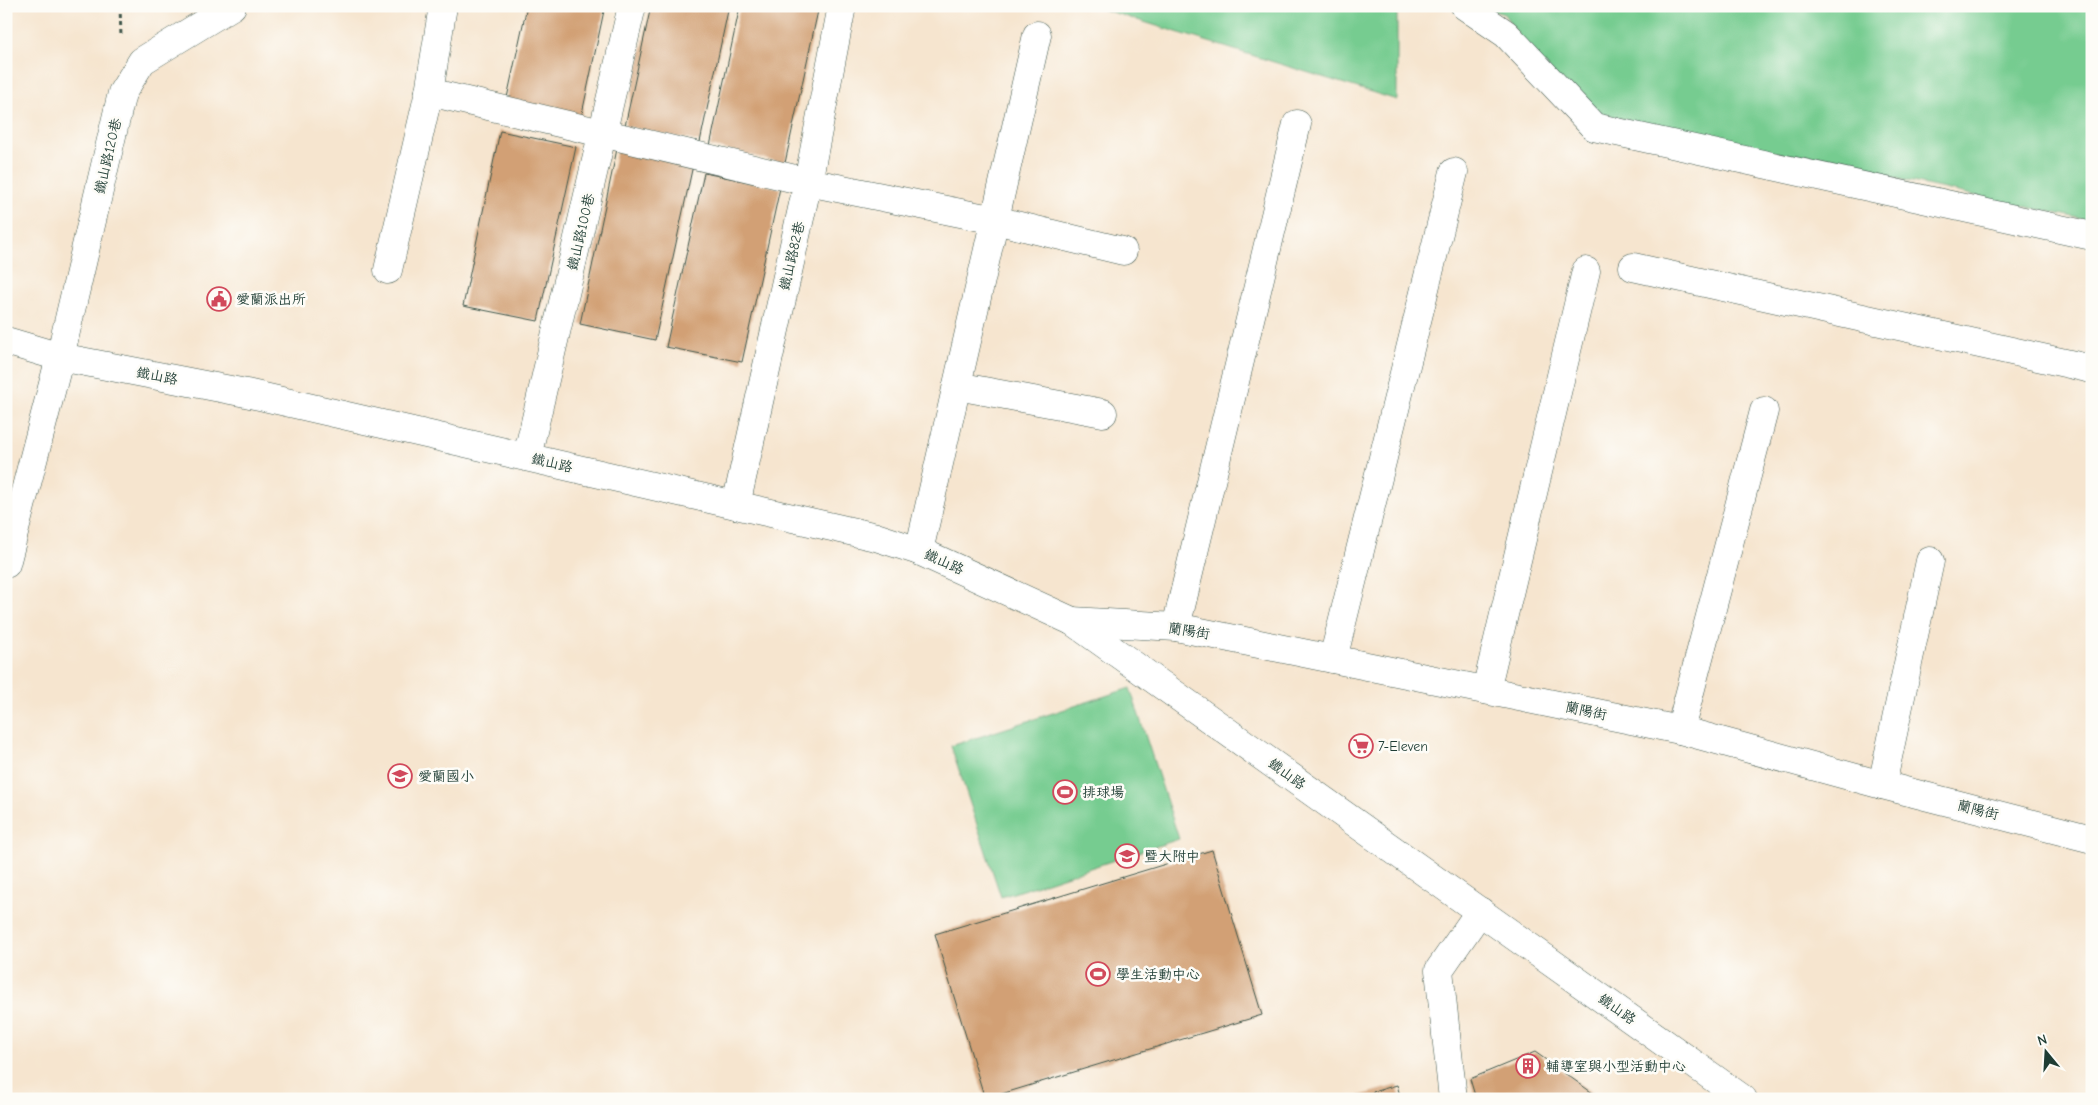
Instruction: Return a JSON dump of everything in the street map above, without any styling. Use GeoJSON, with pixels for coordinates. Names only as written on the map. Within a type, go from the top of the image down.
{"type":"FeatureCollection","features":[{"type":"Feature","properties":{"kind":"street","name":"鐵山路120巷"},"geometry":{"type":"LineString","coordinates":[[6,564],[60,358],[122,93],[142,61],[232,6]]}},
{"type":"Feature","properties":{"kind":"street"},"geometry":{"type":"LineString","coordinates":[[388,270],[429,92],[443,6]]}},
{"type":"Feature","properties":{"kind":"street","name":"鐵山路100巷"},"geometry":{"type":"LineString","coordinates":[[527,458],[632,6]]}},
{"type":"Feature","properties":{"kind":"street","name":"鐵山路82巷"},"geometry":{"type":"LineString","coordinates":[[736,505],[808,182],[842,6]]}},
{"type":"Feature","properties":{"kind":"street"},"geometry":{"type":"LineString","coordinates":[[1465,6],[1506,34],[1594,128],[2092,236]]}},
{"type":"Feature","properties":{"kind":"street"},"geometry":{"type":"LineString","coordinates":[[919,551],[1038,35]]}},
{"type":"Feature","properties":{"kind":"street"},"geometry":{"type":"LineString","coordinates":[[429,92],[808,182],[995,220],[1123,251]]}},
{"type":"Feature","properties":{"kind":"street"},"geometry":{"type":"LineString","coordinates":[[1176,627],[1297,124]]}},
{"type":"Feature","properties":{"kind":"street"},"geometry":{"type":"LineString","coordinates":[[1333,659],[1454,172]]}},
{"type":"Feature","properties":{"kind":"street"},"geometry":{"type":"LineString","coordinates":[[1632,267],[2092,368]]}},
{"type":"Feature","properties":{"kind":"street"},"geometry":{"type":"LineString","coordinates":[[1486,690],[1586,271]]}},
{"type":"Feature","properties":{"kind":"street","name":"鐵山路"},"geometry":{"type":"LineString","coordinates":[[6,341],[60,358],[246,393],[876,537],[919,551],[1072,621],[1743,1099]]}},
{"type":"Feature","properties":{"kind":"street"},"geometry":{"type":"LineString","coordinates":[[957,386],[1103,413]]}},
{"type":"Feature","properties":{"kind":"street"},"geometry":{"type":"LineString","coordinates":[[1680,730],[1764,410]]}},
{"type":"Feature","properties":{"kind":"street"},"geometry":{"type":"LineString","coordinates":[[1882,785],[1930,561]]}},
{"type":"Feature","properties":{"kind":"street","name":"蘭陽街"},"geometry":{"type":"LineString","coordinates":[[1072,621],[1176,627],[1680,730],[1882,785],[2092,839]]}},
{"type":"Feature","properties":{"kind":"street"},"geometry":{"type":"LineString","coordinates":[[1453,1099],[1439,970],[1480,911]]}},
{"type":"Feature","properties":{"kind":"green space"},"geometry":{"type":"Polygon","coordinates":[[[1092,6],[1397,6],[1397,100],[1092,6]]]}},
{"type":"Feature","properties":{"kind":"green space"},"geometry":{"type":"Polygon","coordinates":[[[1476,6],[2092,6],[2092,221],[1567,107],[1504,14],[1476,6]]]}},
{"type":"Feature","properties":{"kind":"green space","name":"排球場"},"geometry":{"type":"Polygon","coordinates":[[[1130,688],[1179,839],[1001,897],[951,746],[1130,688]]]}},
{"type":"Feature","properties":{"kind":"building"},"geometry":{"type":"Polygon","coordinates":[[[527,6],[605,6],[580,123],[505,107],[527,6]]]}},
{"type":"Feature","properties":{"kind":"building"},"geometry":{"type":"Polygon","coordinates":[[[651,6],[729,6],[700,142],[625,126],[651,6]]]}},
{"type":"Feature","properties":{"kind":"building"},"geometry":{"type":"Polygon","coordinates":[[[740,6],[819,6],[785,163],[710,146],[740,6]]]}},
{"type":"Feature","properties":{"kind":"building"},"geometry":{"type":"Polygon","coordinates":[[[500,131],[576,147],[538,321],[463,306],[500,131]]]}},
{"type":"Feature","properties":{"kind":"building"},"geometry":{"type":"Polygon","coordinates":[[[617,149],[693,165],[655,340],[580,324],[617,149]]]}},
{"type":"Feature","properties":{"kind":"building"},"geometry":{"type":"Polygon","coordinates":[[[704,173],[780,188],[742,362],[666,347],[704,173]]]}},
{"type":"Feature","properties":{"kind":"building","name":"學生活動中心"},"geometry":{"type":"Polygon","coordinates":[[[1212,850],[1262,1015],[985,1099],[935,934],[1212,850]]]}},
{"type":"Feature","properties":{"kind":"building","name":"輔導室與小型活動中心"},"geometry":{"type":"Polygon","coordinates":[[[1535,1052],[1601,1099],[1476,1099],[1470,1079],[1535,1052]]]}},
{"type":"Feature","properties":{"kind":"building"},"geometry":{"type":"Polygon","coordinates":[[[1397,1085],[1401,1099],[1352,1099],[1352,1098],[1397,1085]]]}},
{"type":"Feature","properties":{"kind":"place","name":"愛蘭派出所"},"geometry":{"type":"Point","coordinates":[219,299]}},
{"type":"Feature","properties":{"kind":"place","name":"7-Eleven"},"geometry":{"type":"Point","coordinates":[1361,746]}},
{"type":"Feature","properties":{"kind":"place","name":"愛蘭國小"},"geometry":{"type":"Point","coordinates":[400,776]}},
{"type":"Feature","properties":{"kind":"place","name":"排球場"},"geometry":{"type":"Point","coordinates":[1065,792]}},
{"type":"Feature","properties":{"kind":"place","name":"暨大附中"},"geometry":{"type":"Point","coordinates":[1127,856]}},
{"type":"Feature","properties":{"kind":"place","name":"學生活動中心"},"geometry":{"type":"Point","coordinates":[1098,974]}},
{"type":"Feature","properties":{"kind":"place","name":"輔導室與小型活動中心"},"geometry":{"type":"Point","coordinates":[1528,1066]}}]}
